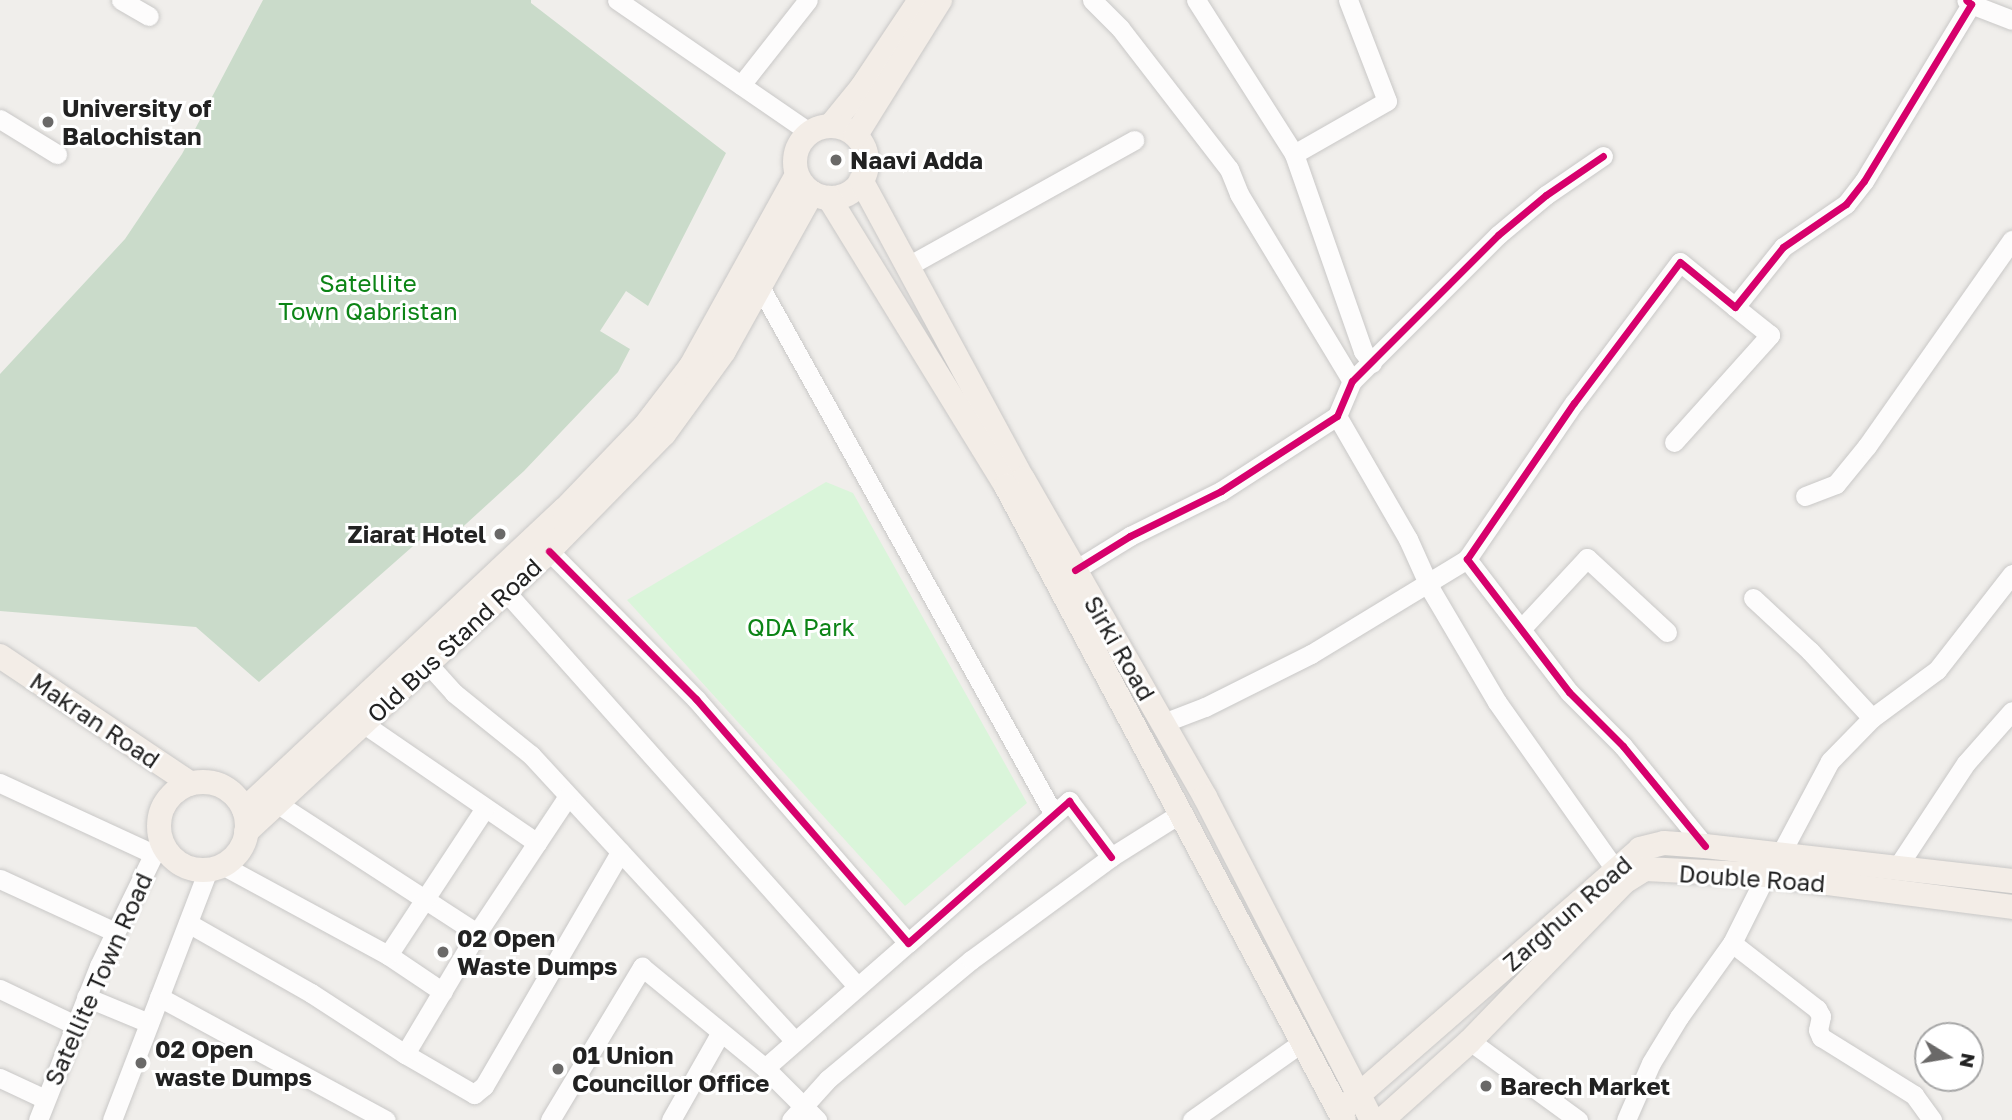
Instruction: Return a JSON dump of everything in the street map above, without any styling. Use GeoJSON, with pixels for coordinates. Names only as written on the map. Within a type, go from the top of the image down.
{"type":"FeatureCollection","features":[{"type":"Feature","properties":{"kind":"main road"},"geometry":{"type":"LineString","coordinates":[[820,129],[845,128],[856,135],[867,157],[862,180],[848,194],[813,189],[796,152],[862,87],[920,0]]}},
{"type":"Feature","properties":{"kind":"main road"},"geometry":{"type":"LineString","coordinates":[[856,135],[940,0]]}},
{"type":"Feature","properties":{"kind":"main road","name":"Sirki Road"},"geometry":{"type":"LineString","coordinates":[[862,180],[1075,570],[1205,797],[1372,1120]]}},
{"type":"Feature","properties":{"kind":"main road","name":"Old Bus Stand Road"},"geometry":{"type":"LineString","coordinates":[[245,821],[278,804],[549,551],[664,434],[718,361],[813,189]]}},
{"type":"Feature","properties":{"kind":"main road","name":"Old Bus Stand Road"},"geometry":{"type":"LineString","coordinates":[[245,821],[564,510],[644,427],[691,366],[813,189]]}},
{"type":"Feature","properties":{"kind":"main road","name":"Sirki Road"},"geometry":{"type":"LineString","coordinates":[[813,189],[1006,486],[1341,1116]]}},
{"type":"Feature","properties":{"kind":"main road","name":"Makran Road"},"geometry":{"type":"LineString","coordinates":[[0,656],[190,783]]}},
{"type":"Feature","properties":{"kind":"main road"},"geometry":{"type":"LineString","coordinates":[[190,783],[216,783],[238,798],[245,821],[242,845],[215,867],[193,869],[179,863],[157,846],[161,811],[178,789],[190,783]]}},
{"type":"Feature","properties":{"kind":"main road","name":"Zarghun Road"},"geometry":{"type":"LineString","coordinates":[[1341,1116],[1359,1095],[1619,876],[1640,849],[1664,844],[1704,846],[2012,881]]}},
{"type":"Feature","properties":{"kind":"main road","name":"Double Road"},"geometry":{"type":"LineString","coordinates":[[1382,1120],[1471,1041],[1619,876],[1645,869],[1766,875],[2012,907]]}},
{"type":"Feature","properties":{"kind":"street"},"geometry":{"type":"LineString","coordinates":[[121,0],[149,16]]}},
{"type":"Feature","properties":{"kind":"street"},"geometry":{"type":"LineString","coordinates":[[617,0],[741,85],[820,129]]}},
{"type":"Feature","properties":{"kind":"street"},"geometry":{"type":"LineString","coordinates":[[741,85],[808,0]]}},
{"type":"Feature","properties":{"kind":"street"},"geometry":{"type":"LineString","coordinates":[[1092,0],[1120,28],[1229,169],[1239,194],[1352,381]]}},
{"type":"Feature","properties":{"kind":"street"},"geometry":{"type":"LineString","coordinates":[[1196,0],[1294,154],[1363,352],[1372,363]]}},
{"type":"Feature","properties":{"kind":"street"},"geometry":{"type":"LineString","coordinates":[[1294,154],[1387,101],[1348,0]]}},
{"type":"Feature","properties":{"kind":"street"},"geometry":{"type":"LineString","coordinates":[[1735,307],[1783,247],[1846,204],[1864,181],[1968,2],[2012,20]]}},
{"type":"Feature","properties":{"kind":"street"},"geometry":{"type":"LineString","coordinates":[[0,119],[57,154]]}},
{"type":"Feature","properties":{"kind":"street"},"geometry":{"type":"LineString","coordinates":[[908,266],[1134,140]]}},
{"type":"Feature","properties":{"kind":"street"},"geometry":{"type":"LineString","coordinates":[[1075,570],[1130,537],[1221,491],[1337,416],[1352,381],[1497,235],[1546,195],[1603,156]]}},
{"type":"Feature","properties":{"kind":"street"},"geometry":{"type":"LineString","coordinates":[[1805,496],[1836,484],[1860,456],[2012,240]]}},
{"type":"Feature","properties":{"kind":"street"},"geometry":{"type":"LineString","coordinates":[[1163,723],[1205,708],[1311,654],[1467,559],[1574,403],[1680,262],[1770,335],[1674,442]]}},
{"type":"Feature","properties":{"kind":"street"},"geometry":{"type":"LineString","coordinates":[[760,285],[1053,813]]}},
{"type":"Feature","properties":{"kind":"street"},"geometry":{"type":"LineString","coordinates":[[1337,416],[1497,702],[1619,876]]}},
{"type":"Feature","properties":{"kind":"street"},"geometry":{"type":"LineString","coordinates":[[549,551],[696,699],[908,943]]}},
{"type":"Feature","properties":{"kind":"street"},"geometry":{"type":"LineString","coordinates":[[1521,629],[1587,558],[1667,632]]}},
{"type":"Feature","properties":{"kind":"street"},"geometry":{"type":"LineString","coordinates":[[1467,559],[1569,692],[1623,746],[1704,846]]}},
{"type":"Feature","properties":{"kind":"street"},"geometry":{"type":"LineString","coordinates":[[1780,855],[1830,761],[1872,718],[1937,670],[2012,574]]}},
{"type":"Feature","properties":{"kind":"street"},"geometry":{"type":"LineString","coordinates":[[506,592],[857,986]]}},
{"type":"Feature","properties":{"kind":"street"},"geometry":{"type":"LineString","coordinates":[[1753,597],[1810,651],[1872,718]]}},
{"type":"Feature","properties":{"kind":"street"},"geometry":{"type":"LineString","coordinates":[[428,664],[454,693],[531,755],[795,1041]]}},
{"type":"Feature","properties":{"kind":"street"},"geometry":{"type":"LineString","coordinates":[[1896,869],[1966,763],[2012,711]]}},
{"type":"Feature","properties":{"kind":"street"},"geometry":{"type":"LineString","coordinates":[[364,724],[537,843]]}},
{"type":"Feature","properties":{"kind":"street"},"geometry":{"type":"LineString","coordinates":[[0,783],[157,846]]}},
{"type":"Feature","properties":{"kind":"street"},"geometry":{"type":"LineString","coordinates":[[405,1054],[477,933],[568,796]]}},
{"type":"Feature","properties":{"kind":"street"},"geometry":{"type":"LineString","coordinates":[[765,1068],[1069,801],[1111,857]]}},
{"type":"Feature","properties":{"kind":"street"},"geometry":{"type":"LineString","coordinates":[[278,804],[477,933]]}},
{"type":"Feature","properties":{"kind":"street"},"geometry":{"type":"LineString","coordinates":[[388,955],[485,808]]}},
{"type":"Feature","properties":{"kind":"street"},"geometry":{"type":"LineString","coordinates":[[796,1112],[828,1079],[971,960],[1111,857],[1181,813]]}},
{"type":"Feature","properties":{"kind":"street","name":"Satellite Town Road"},"geometry":{"type":"LineString","coordinates":[[38,1120],[86,997],[157,846]]}},
{"type":"Feature","properties":{"kind":"street"},"geometry":{"type":"LineString","coordinates":[[188,923],[311,993],[405,1054],[474,1094],[484,1086],[620,852]]}},
{"type":"Feature","properties":{"kind":"street"},"geometry":{"type":"LineString","coordinates":[[111,1120],[188,923],[215,867],[388,955],[443,992]]}},
{"type":"Feature","properties":{"kind":"street"},"geometry":{"type":"LineString","coordinates":[[1626,1120],[1665,1040],[1732,943],[1766,875]]}},
{"type":"Feature","properties":{"kind":"street"},"geometry":{"type":"LineString","coordinates":[[0,879],[115,932]]}},
{"type":"Feature","properties":{"kind":"street"},"geometry":{"type":"LineString","coordinates":[[1732,943],[1817,1009],[1821,1016],[1818,1030],[1821,1037],[1914,1095],[1932,1120]]}},
{"type":"Feature","properties":{"kind":"street"},"geometry":{"type":"LineString","coordinates":[[550,1120],[642,967],[765,1068],[796,1112],[817,1120]]}},
{"type":"Feature","properties":{"kind":"street"},"geometry":{"type":"LineString","coordinates":[[0,989],[75,1026]]}},
{"type":"Feature","properties":{"kind":"street"},"geometry":{"type":"LineString","coordinates":[[86,997],[149,1023]]}},
{"type":"Feature","properties":{"kind":"street"},"geometry":{"type":"LineString","coordinates":[[159,997],[386,1120]]}},
{"type":"Feature","properties":{"kind":"street"},"geometry":{"type":"LineString","coordinates":[[671,1120],[721,1032]]}},
{"type":"Feature","properties":{"kind":"street"},"geometry":{"type":"LineString","coordinates":[[1471,1041],[1578,1120]]}},
{"type":"Feature","properties":{"kind":"street"},"geometry":{"type":"LineString","coordinates":[[1192,1120],[1216,1113],[1301,1043]]}},
{"type":"Feature","properties":{"kind":"street"},"geometry":{"type":"LineString","coordinates":[[0,1078],[46,1099]]}},
{"type":"Feature","properties":{"kind":"green space","name":"Satellite Town Qabristan"},"geometry":{"type":"Polygon","coordinates":[[[263,0],[531,0],[531,3],[726,153],[648,306],[626,291],[600,331],[630,349],[618,372],[524,471],[455,534],[429,532],[259,682],[196,627],[0,611],[0,374],[125,239],[182,154],[263,0]]]}},
{"type":"Feature","properties":{"kind":"green space","name":"QDA Park"},"geometry":{"type":"Polygon","coordinates":[[[826,482],[853,493],[1027,803],[905,906],[627,600],[826,482]]]}},
{"type":"Feature","properties":{"kind":"cycle path"},"geometry":{"type":"LineString","coordinates":[[1705,846],[1623,746],[1569,692],[1467,559],[1574,403],[1680,262],[1735,307],[1783,247],[1846,204],[1864,181],[1971,4],[1966,0]]}},
{"type":"Feature","properties":{"kind":"cycle path"},"geometry":{"type":"LineString","coordinates":[[1075,570],[1130,536],[1221,491],[1337,416],[1352,381],[1498,235],[1546,195],[1603,156]]}},
{"type":"Feature","properties":{"kind":"cycle path"},"geometry":{"type":"LineString","coordinates":[[549,551],[696,699],[908,943],[1069,801],[1111,857]]}},
{"type":"Feature","properties":{"kind":"place","name":"University of Balochistan"},"geometry":{"type":"Point","coordinates":[48,122]}},
{"type":"Feature","properties":{"kind":"place","name":"Naavi Adda"},"geometry":{"type":"Point","coordinates":[836,160]}},
{"type":"Feature","properties":{"kind":"place","name":"Ziarat Hotel"},"geometry":{"type":"Point","coordinates":[500,534]}},
{"type":"Feature","properties":{"kind":"place","name":"02 Open Waste Dumps"},"geometry":{"type":"Point","coordinates":[443,952]}},
{"type":"Feature","properties":{"kind":"place","name":"02 Open waste Dumps"},"geometry":{"type":"Point","coordinates":[141,1063]}},
{"type":"Feature","properties":{"kind":"place","name":"01 Union Councillor Office"},"geometry":{"type":"Point","coordinates":[558,1069]}},
{"type":"Feature","properties":{"kind":"place","name":"Barech Market"},"geometry":{"type":"Point","coordinates":[1486,1086]}}]}
